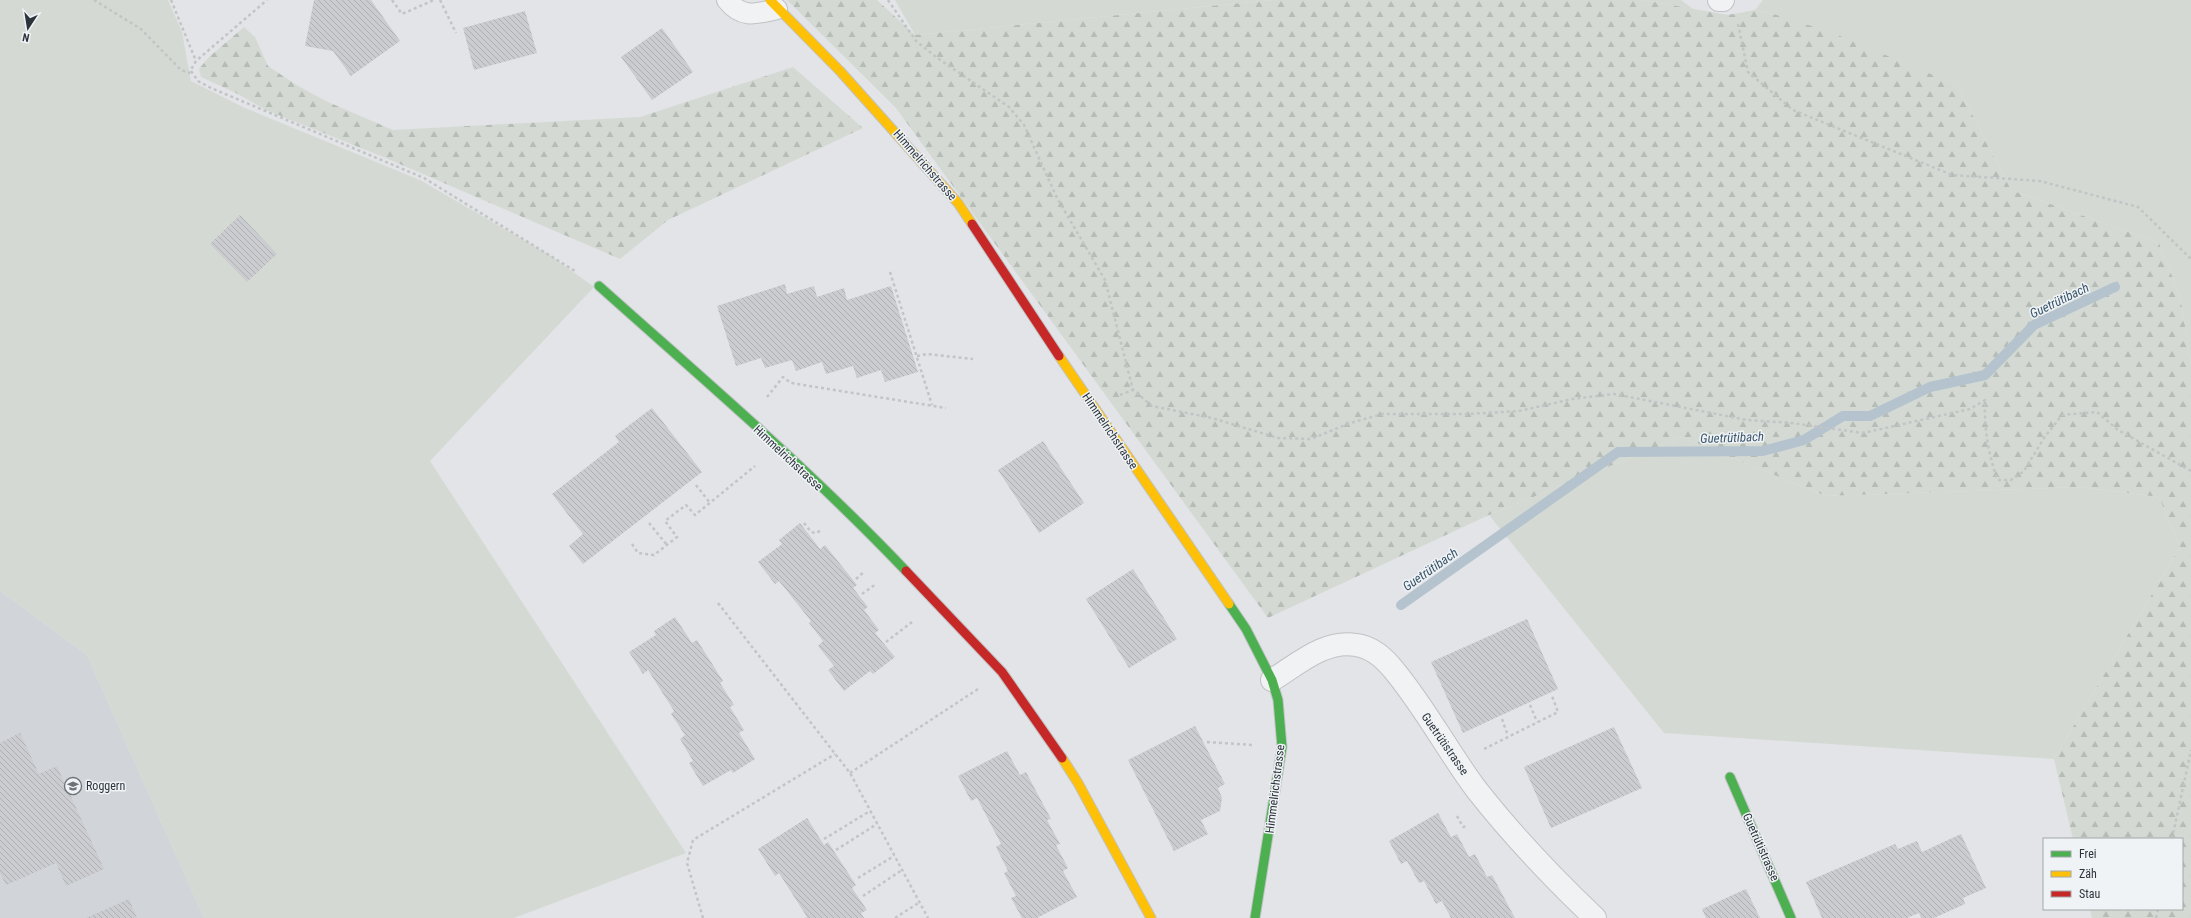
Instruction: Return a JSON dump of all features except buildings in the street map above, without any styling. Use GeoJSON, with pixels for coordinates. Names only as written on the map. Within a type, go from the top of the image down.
{"type":"FeatureCollection","features":[{"type":"Feature","properties":{"kind":"street","name":"Himmelrichstrasse"},"geometry":{"type":"LineString","coordinates":[[773,5],[840,71],[910,147],[958,203],[1092,405],[1246,629],[1272,680],[1278,700],[1282,747],[1255,918]]}},
{"type":"Feature","properties":{"kind":"street","name":"Himmelrichstrasse"},"geometry":{"type":"LineString","coordinates":[[599,286],[737,410],[878,542],[1002,672],[1050,739],[1078,783],[1152,918]]}},
{"type":"Feature","properties":{"kind":"street","name":"Guetrütistrasse"},"geometry":{"type":"LineString","coordinates":[[1272,680],[1329,646],[1346,644],[1357,645],[1376,652],[1394,669],[1475,788],[1557,882],[1595,918]]}},
{"type":"Feature","properties":{"kind":"street","name":"Guetrütistrasse"},"geometry":{"type":"LineString","coordinates":[[1730,777],[1791,918]]}},
{"type":"Feature","properties":{"kind":"lane","name":"Himmelrichstrasse"},"geometry":{"type":"LineString","coordinates":[[727,0],[734,8],[752,15],[773,5]]}},
{"type":"Feature","properties":{"kind":"path"},"geometry":{"type":"LineString","coordinates":[[94,0],[141,29],[181,70],[189,73],[191,71]]}},
{"type":"Feature","properties":{"kind":"path"},"geometry":{"type":"LineString","coordinates":[[171,0],[196,61]]}},
{"type":"Feature","properties":{"kind":"path"},"geometry":{"type":"LineString","coordinates":[[191,71],[196,61],[267,0]]}},
{"type":"Feature","properties":{"kind":"path"},"geometry":{"type":"LineString","coordinates":[[392,0],[402,14],[434,0]]}},
{"type":"Feature","properties":{"kind":"path"},"geometry":{"type":"LineString","coordinates":[[440,0],[456,33]]}},
{"type":"Feature","properties":{"kind":"path"},"geometry":{"type":"LineString","coordinates":[[888,0],[916,41],[936,57],[1009,107],[1024,125],[1057,198],[1105,280],[1133,390],[1152,406],[1212,418],[1278,438],[1311,439],[1350,423],[1383,414],[1468,414],[1519,411],[1572,399],[1614,394],[1747,420],[1792,423],[1863,433],[1970,409],[1985,400],[1986,424],[1993,469],[1998,480],[2012,480],[2024,471],[2044,438],[2062,415],[2097,412],[2118,430],[2191,471]]}},
{"type":"Feature","properties":{"kind":"path"},"geometry":{"type":"LineString","coordinates":[[1737,22],[1748,72],[1793,110],[1952,175],[2040,181],[2138,207],[2191,259]]}},
{"type":"Feature","properties":{"kind":"path"},"geometry":{"type":"LineString","coordinates":[[191,71],[198,81],[211,88],[424,178],[599,286]]}},
{"type":"Feature","properties":{"kind":"path"},"geometry":{"type":"LineString","coordinates":[[890,272],[932,405]]}},
{"type":"Feature","properties":{"kind":"path"},"geometry":{"type":"LineString","coordinates":[[917,356],[927,354],[973,359]]}},
{"type":"Feature","properties":{"kind":"path"},"geometry":{"type":"LineString","coordinates":[[767,396],[783,377],[791,383],[946,408]]}},
{"type":"Feature","properties":{"kind":"path"},"geometry":{"type":"LineString","coordinates":[[632,544],[638,553],[654,556],[677,537],[665,521],[686,504],[695,515],[752,469]]}},
{"type":"Feature","properties":{"kind":"path"},"geometry":{"type":"LineString","coordinates":[[696,485],[710,503]]}},
{"type":"Feature","properties":{"kind":"path"},"geometry":{"type":"LineString","coordinates":[[649,523],[667,545]]}},
{"type":"Feature","properties":{"kind":"path"},"geometry":{"type":"LineString","coordinates":[[718,604],[850,773],[927,917]]}},
{"type":"Feature","properties":{"kind":"path"},"geometry":{"type":"LineString","coordinates":[[850,773],[982,686]]}},
{"type":"Feature","properties":{"kind":"path"},"geometry":{"type":"LineString","coordinates":[[1484,749],[1558,712],[1552,696]]}},
{"type":"Feature","properties":{"kind":"path"},"geometry":{"type":"LineString","coordinates":[[1530,705],[1537,722]]}},
{"type":"Feature","properties":{"kind":"path"},"geometry":{"type":"LineString","coordinates":[[1502,719],[1508,736]]}},
{"type":"Feature","properties":{"kind":"path"},"geometry":{"type":"LineString","coordinates":[[1207,742],[1261,746]]}},
{"type":"Feature","properties":{"kind":"path"},"geometry":{"type":"LineString","coordinates":[[2172,838],[2191,750]]}},
{"type":"Feature","properties":{"kind":"path"},"geometry":{"type":"LineString","coordinates":[[703,918],[688,863],[693,840],[835,754]]}},
{"type":"Feature","properties":{"kind":"path"},"geometry":{"type":"LineString","coordinates":[[824,839],[870,811]]}},
{"type":"Feature","properties":{"kind":"path"},"geometry":{"type":"LineString","coordinates":[[836,850],[877,824]]}},
{"type":"Feature","properties":{"kind":"path"},"geometry":{"type":"LineString","coordinates":[[858,878],[894,856]]}},
{"type":"Feature","properties":{"kind":"path"},"geometry":{"type":"LineString","coordinates":[[864,896],[902,870]]}},
{"type":"Feature","properties":{"kind":"path"},"geometry":{"type":"LineString","coordinates":[[895,918],[920,902]]}},
{"type":"Feature","properties":{"kind":"shaded area","name":"Roggern"},"geometry":{"type":"Polygon","coordinates":[[[0,591],[87,655],[204,918],[0,918],[0,591]]]}},
{"type":"Feature","properties":{"kind":"green space"},"geometry":{"type":"Polygon","coordinates":[[[0,0],[168,0],[182,32],[191,81],[245,108],[420,180],[551,256],[594,287],[430,461],[686,853],[514,918],[204,918],[87,655],[0,591],[0,0]]]}},
{"type":"Feature","properties":{"kind":"green space"},"geometry":{"type":"Polygon","coordinates":[[[787,0],[877,0],[915,35],[1272,0],[1643,0],[1728,15],[1755,10],[1777,15],[1833,33],[1957,85],[2011,190],[2159,243],[2180,296],[2191,363],[2191,918],[2092,918],[2090,910],[2183,910],[2183,838],[2073,838],[2054,759],[2180,547],[2159,497],[2081,487],[1826,496],[1682,437],[1489,515],[1268,618],[896,108],[787,0]]]}},
{"type":"Feature","properties":{"kind":"green space"},"geometry":{"type":"Polygon","coordinates":[[[895,0],[1272,0],[915,35],[895,0]]]}},
{"type":"Feature","properties":{"kind":"green space"},"geometry":{"type":"Polygon","coordinates":[[[1643,0],[1681,0],[1693,9],[1643,0]]]}},
{"type":"Feature","properties":{"kind":"green space"},"geometry":{"type":"Polygon","coordinates":[[[1763,0],[2191,0],[2191,363],[2180,296],[2159,243],[2011,190],[1957,85],[1777,15],[1755,10],[1763,0]]]}},
{"type":"Feature","properties":{"kind":"green space"},"geometry":{"type":"Polygon","coordinates":[[[244,27],[255,37],[268,66],[298,86],[328,102],[393,130],[640,117],[793,67],[863,128],[668,220],[620,259],[381,156],[266,110],[236,93],[201,77],[199,69],[208,58],[244,27]]]}},
{"type":"Feature","properties":{"kind":"green space"},"geometry":{"type":"Polygon","coordinates":[[[1682,437],[1826,496],[2081,487],[2159,497],[2180,547],[2054,759],[1664,733],[1489,515],[1682,437]]]}},
{"type":"Feature","properties":{"kind":"waterway","name":"Guetrütibach"},"geometry":{"type":"LineString","coordinates":[[1401,605],[1618,452],[1763,451],[1804,440],[1843,416],[1870,416],[1930,387],[1985,375],[2034,325],[2115,287]]}},
{"type":"Feature","properties":{"kind":"traffic: fast"},"geometry":{"type":"LineString","coordinates":[[599,286],[717,390],[794,461],[906,571]]}},
{"type":"Feature","properties":{"kind":"traffic: fast"},"geometry":{"type":"LineString","coordinates":[[1229,604],[1246,629],[1272,680],[1278,700],[1282,747],[1255,918]]}},
{"type":"Feature","properties":{"kind":"traffic: fast"},"geometry":{"type":"LineString","coordinates":[[1730,777],[1791,918]]}},
{"type":"Feature","properties":{"kind":"traffic: slow"},"geometry":{"type":"LineString","coordinates":[[770,0],[840,71],[958,203],[972,224]]}},
{"type":"Feature","properties":{"kind":"traffic: slow"},"geometry":{"type":"LineString","coordinates":[[1059,356],[1229,604]]}},
{"type":"Feature","properties":{"kind":"traffic: slow"},"geometry":{"type":"LineString","coordinates":[[1062,758],[1078,783],[1151,918]]}},
{"type":"Feature","properties":{"kind":"traffic: jam"},"geometry":{"type":"LineString","coordinates":[[972,224],[1059,356]]}},
{"type":"Feature","properties":{"kind":"traffic: jam"},"geometry":{"type":"LineString","coordinates":[[906,571],[1002,672],[1062,758]]}},
{"type":"Feature","properties":{"kind":"place","name":"Roggern"},"geometry":{"type":"Point","coordinates":[73,786]}}]}
